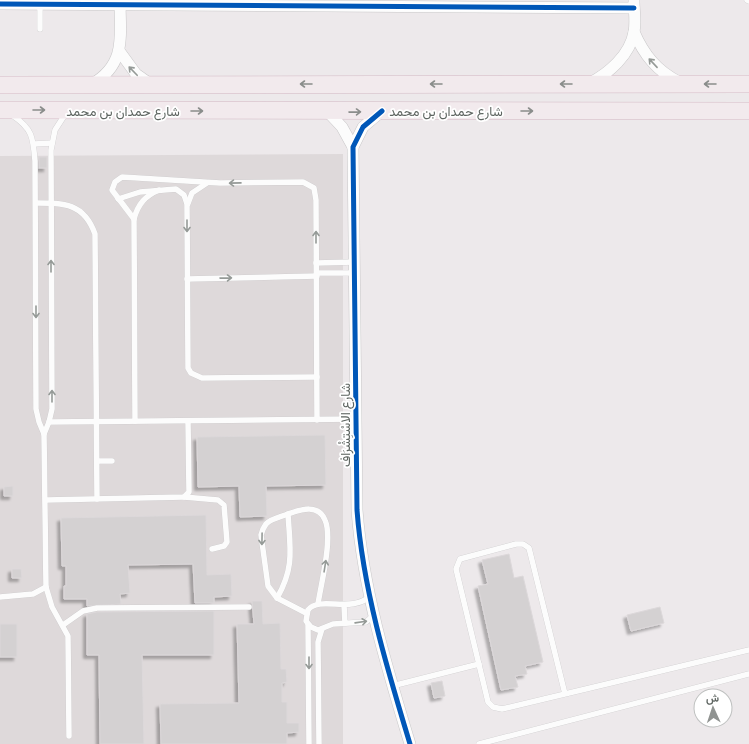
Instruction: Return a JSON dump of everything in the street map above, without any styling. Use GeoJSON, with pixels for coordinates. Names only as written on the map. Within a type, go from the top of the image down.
{"type":"FeatureCollection","features":[{"type":"Feature","properties":{"kind":"main road","name":"شارع حمدان بن محمد"},"geometry":{"type":"LineString","coordinates":[[0,85],[749,84]]}},
{"type":"Feature","properties":{"kind":"main road","name":"شارع حمدان بن محمد"},"geometry":{"type":"LineString","coordinates":[[2,110],[328,112],[749,111]]}},
{"type":"Feature","properties":{"kind":"street"},"geometry":{"type":"LineString","coordinates":[[91,85],[112,68],[120,52],[120,3]]}},
{"type":"Feature","properties":{"kind":"street"},"geometry":{"type":"LineString","coordinates":[[0,4],[634,4],[634,32],[629,46],[612,69],[588,84]]}},
{"type":"Feature","properties":{"kind":"street"},"geometry":{"type":"LineString","coordinates":[[634,32],[648,58],[669,78],[682,84]]}},
{"type":"Feature","properties":{"kind":"street"},"geometry":{"type":"LineString","coordinates":[[120,52],[136,74],[151,85]]}},
{"type":"Feature","properties":{"kind":"street","name":"شارع الاسْتِشْرَاف"},"geometry":{"type":"LineString","coordinates":[[353,147],[364,127],[382,111]]}},
{"type":"Feature","properties":{"kind":"street","name":"شارع الاسْتِشْرَاف"},"geometry":{"type":"LineString","coordinates":[[328,112],[342,127],[353,147],[358,527],[374,615],[392,686],[410,744]]}},
{"type":"Feature","properties":{"kind":"lane"},"geometry":{"type":"LineString","coordinates":[[40,5],[40,29]]}},
{"type":"Feature","properties":{"kind":"lane"},"geometry":{"type":"LineString","coordinates":[[2,110],[26,126],[32,135],[34,144],[36,203],[36,409],[44,434],[46,587],[52,607],[68,636],[69,736]]}},
{"type":"Feature","properties":{"kind":"lane"},"geometry":{"type":"LineString","coordinates":[[44,434],[52,409],[52,143],[55,130],[69,110]]}},
{"type":"Feature","properties":{"kind":"lane"},"geometry":{"type":"LineString","coordinates":[[34,144],[52,143]]}},
{"type":"Feature","properties":{"kind":"lane"},"geometry":{"type":"LineString","coordinates":[[134,219],[112,190],[115,182],[122,177],[207,182],[302,182],[309,184],[316,193],[317,420]]}},
{"type":"Feature","properties":{"kind":"lane"},"geometry":{"type":"LineString","coordinates":[[187,206],[192,193],[207,182]]}},
{"type":"Feature","properties":{"kind":"lane"},"geometry":{"type":"LineString","coordinates":[[118,199],[130,194],[170,188],[180,191],[184,195],[187,206],[187,362],[191,373],[202,378],[317,377]]}},
{"type":"Feature","properties":{"kind":"lane"},"geometry":{"type":"LineString","coordinates":[[135,421],[134,219],[140,204],[148,195],[159,190]]}},
{"type":"Feature","properties":{"kind":"lane"},"geometry":{"type":"LineString","coordinates":[[36,203],[65,204],[77,209],[87,217],[95,234],[97,499]]}},
{"type":"Feature","properties":{"kind":"lane"},"geometry":{"type":"LineString","coordinates":[[316,263],[355,268]]}},
{"type":"Feature","properties":{"kind":"lane"},"geometry":{"type":"LineString","coordinates":[[187,279],[317,275],[355,268]]}},
{"type":"Feature","properties":{"kind":"lane"},"geometry":{"type":"LineString","coordinates":[[49,422],[356,420]]}},
{"type":"Feature","properties":{"kind":"lane"},"geometry":{"type":"LineString","coordinates":[[184,497],[189,492],[188,421]]}},
{"type":"Feature","properties":{"kind":"lane"},"geometry":{"type":"LineString","coordinates":[[97,461],[112,461]]}},
{"type":"Feature","properties":{"kind":"lane"},"geometry":{"type":"LineString","coordinates":[[46,500],[184,497],[218,500],[224,505],[226,544],[221,548],[212,549]]}},
{"type":"Feature","properties":{"kind":"lane"},"geometry":{"type":"LineString","coordinates":[[306,613],[277,598],[268,586],[261,535],[262,530],[270,521],[308,508],[321,513],[325,519],[327,549],[318,604]]}},
{"type":"Feature","properties":{"kind":"lane"},"geometry":{"type":"LineString","coordinates":[[277,598],[287,580],[290,569],[288,514]]}},
{"type":"Feature","properties":{"kind":"lane"},"geometry":{"type":"LineString","coordinates":[[565,694],[530,551],[523,544],[516,544],[463,557],[456,565],[488,702],[497,709],[565,694],[749,650]]}},
{"type":"Feature","properties":{"kind":"lane"},"geometry":{"type":"LineString","coordinates":[[0,597],[33,594],[46,587]]}},
{"type":"Feature","properties":{"kind":"lane"},"geometry":{"type":"LineString","coordinates":[[309,744],[308,624],[306,613],[310,607],[318,604],[344,605],[361,602],[370,596]]}},
{"type":"Feature","properties":{"kind":"lane"},"geometry":{"type":"LineString","coordinates":[[344,605],[345,623]]}},
{"type":"Feature","properties":{"kind":"lane"},"geometry":{"type":"LineString","coordinates":[[63,626],[83,611],[96,608],[249,607]]}},
{"type":"Feature","properties":{"kind":"lane"},"geometry":{"type":"LineString","coordinates":[[308,624],[314,629],[322,629],[333,624],[366,622],[374,615]]}},
{"type":"Feature","properties":{"kind":"lane"},"geometry":{"type":"LineString","coordinates":[[319,744],[318,642],[322,629]]}},
{"type":"Feature","properties":{"kind":"lane"},"geometry":{"type":"LineString","coordinates":[[392,686],[479,664]]}},
{"type":"Feature","properties":{"kind":"lane"},"geometry":{"type":"LineString","coordinates":[[479,744],[749,674]]}},
{"type":"Feature","properties":{"kind":"shaded area"},"geometry":{"type":"Polygon","coordinates":[[[343,154],[343,744],[0,744],[0,156],[343,154]]]}},
{"type":"Feature","properties":{"kind":"building"},"geometry":{"type":"Polygon","coordinates":[[[39,157],[47,157],[47,168],[39,168],[39,157]]]}},
{"type":"Feature","properties":{"kind":"building"},"geometry":{"type":"Polygon","coordinates":[[[325,435],[326,485],[266,486],[267,516],[240,517],[239,486],[198,487],[197,437],[325,435]]]}},
{"type":"Feature","properties":{"kind":"building"},"geometry":{"type":"Polygon","coordinates":[[[13,486],[13,496],[4,496],[4,487],[13,486]]]}},
{"type":"Feature","properties":{"kind":"building"},"geometry":{"type":"Polygon","coordinates":[[[206,515],[207,575],[231,574],[232,596],[214,597],[214,603],[195,603],[193,564],[128,565],[130,593],[120,594],[121,604],[87,606],[87,599],[64,599],[64,586],[66,586],[66,566],[62,566],[61,518],[206,515]]]}},
{"type":"Feature","properties":{"kind":"building"},"geometry":{"type":"Polygon","coordinates":[[[509,554],[514,578],[523,576],[543,662],[525,666],[527,674],[515,676],[518,687],[501,690],[478,586],[488,584],[482,560],[509,554]]]}},
{"type":"Feature","properties":{"kind":"building"},"geometry":{"type":"Polygon","coordinates":[[[12,569],[21,569],[22,578],[12,578],[12,569]]]}},
{"type":"Feature","properties":{"kind":"building"},"geometry":{"type":"Polygon","coordinates":[[[252,601],[262,601],[263,624],[280,623],[281,669],[286,669],[287,682],[282,683],[282,702],[287,702],[287,723],[299,723],[299,732],[287,733],[287,744],[161,744],[160,704],[239,703],[237,624],[254,624],[252,601]]]}},
{"type":"Feature","properties":{"kind":"building"},"geometry":{"type":"Polygon","coordinates":[[[660,607],[664,623],[631,631],[627,615],[660,607]]]}},
{"type":"Feature","properties":{"kind":"building"},"geometry":{"type":"Polygon","coordinates":[[[214,611],[214,655],[142,655],[144,744],[100,744],[99,655],[87,655],[87,614],[97,612],[214,611]]]}},
{"type":"Feature","properties":{"kind":"building"},"geometry":{"type":"Polygon","coordinates":[[[0,624],[17,624],[17,657],[0,657],[0,624]]]}},
{"type":"Feature","properties":{"kind":"building"},"geometry":{"type":"Polygon","coordinates":[[[442,681],[445,696],[434,698],[431,683],[442,681]]]}},
{"type":"Feature","properties":{"kind":"cycle path"},"geometry":{"type":"LineString","coordinates":[[0,4],[634,8]]}},
{"type":"Feature","properties":{"kind":"cycle path"},"geometry":{"type":"LineString","coordinates":[[382,111],[363,127],[353,147],[357,510],[360,540],[370,599],[385,658],[410,744]]}}]}
